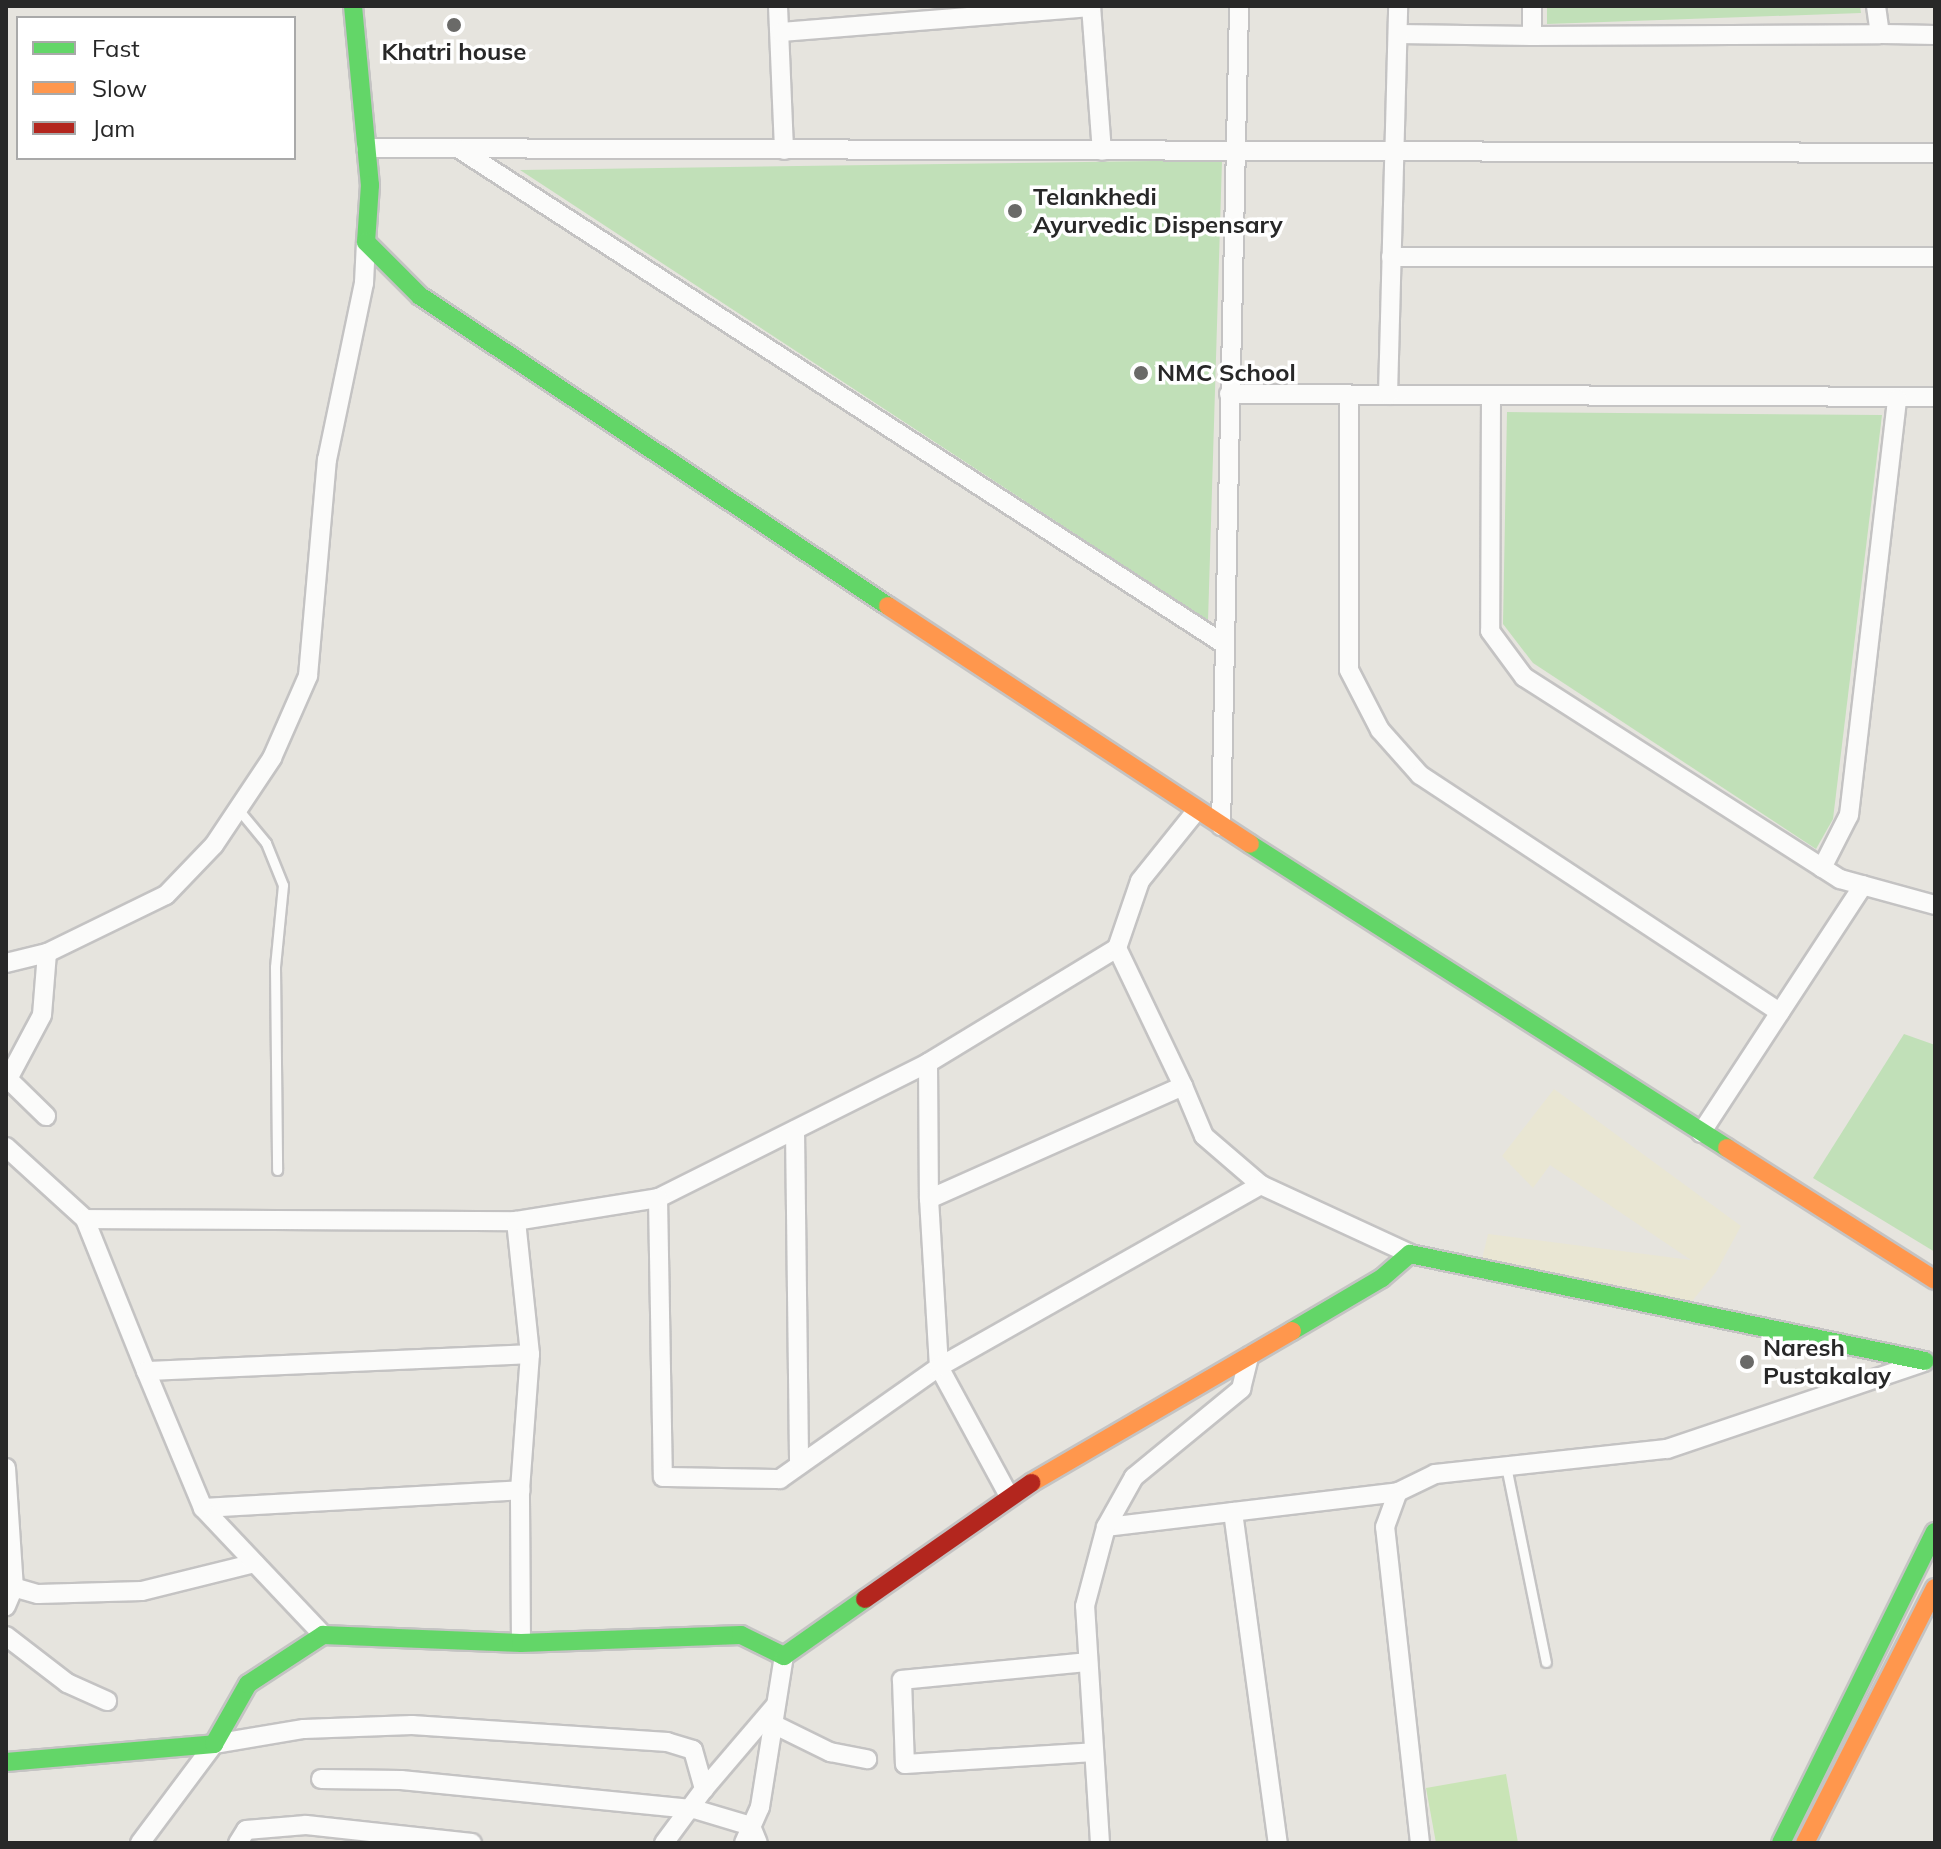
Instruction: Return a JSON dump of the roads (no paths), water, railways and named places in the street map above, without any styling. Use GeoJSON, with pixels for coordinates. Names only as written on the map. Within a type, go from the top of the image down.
{"type":"FeatureCollection","features":[{"type":"Feature","properties":{"kind":"street"},"geometry":{"type":"LineString","coordinates":[[6,963],[47,953],[166,895],[214,845],[272,758],[308,676],[327,460],[364,283],[370,185],[353,6]]}},
{"type":"Feature","properties":{"kind":"street"},"geometry":{"type":"LineString","coordinates":[[778,6],[784,150]]}},
{"type":"Feature","properties":{"kind":"street"},"geometry":{"type":"LineString","coordinates":[[781,32],[1091,6],[1102,151]]}},
{"type":"Feature","properties":{"kind":"street"},"geometry":{"type":"LineString","coordinates":[[1221,826],[1239,6]]}},
{"type":"Feature","properties":{"kind":"street"},"geometry":{"type":"LineString","coordinates":[[1388,395],[1398,6]]}},
{"type":"Feature","properties":{"kind":"street"},"geometry":{"type":"LineString","coordinates":[[1532,6],[1532,36]]}},
{"type":"Feature","properties":{"kind":"street"},"geometry":{"type":"LineString","coordinates":[[1876,6],[1880,34]]}},
{"type":"Feature","properties":{"kind":"street"},"geometry":{"type":"LineString","coordinates":[[1399,34],[1935,35]]}},
{"type":"Feature","properties":{"kind":"street"},"geometry":{"type":"LineString","coordinates":[[366,148],[1935,153]]}},
{"type":"Feature","properties":{"kind":"street"},"geometry":{"type":"LineString","coordinates":[[460,149],[1224,644]]}},
{"type":"Feature","properties":{"kind":"street"},"geometry":{"type":"LineString","coordinates":[[366,242],[420,296],[1221,826],[1935,1280]]}},
{"type":"Feature","properties":{"kind":"street"},"geometry":{"type":"LineString","coordinates":[[1391,257],[1935,257]]}},
{"type":"Feature","properties":{"kind":"street"},"geometry":{"type":"LineString","coordinates":[[1229,394],[1935,397]]}},
{"type":"Feature","properties":{"kind":"street"},"geometry":{"type":"LineString","coordinates":[[1349,395],[1349,670],[1380,730],[1420,775],[1780,1012]]}},
{"type":"Feature","properties":{"kind":"street"},"geometry":{"type":"LineString","coordinates":[[1491,395],[1490,631],[1524,677],[1822,868],[1863,885],[1935,905]]}},
{"type":"Feature","properties":{"kind":"street"},"geometry":{"type":"LineString","coordinates":[[1822,868],[1849,815],[1897,399]]}},
{"type":"Feature","properties":{"kind":"street"},"geometry":{"type":"LineString","coordinates":[[85,1219],[516,1221],[658,1198],[928,1063],[1117,948],[1140,881],[1197,810]]}},
{"type":"Feature","properties":{"kind":"street"},"geometry":{"type":"LineString","coordinates":[[1701,1133],[1863,885]]}},
{"type":"Feature","properties":{"kind":"street"},"geometry":{"type":"LineString","coordinates":[[1117,948],[1204,1136],[1261,1185],[1410,1254],[1930,1361]]}},
{"type":"Feature","properties":{"kind":"street"},"geometry":{"type":"LineString","coordinates":[[46,1116],[7,1078],[42,1015],[47,953]]}},
{"type":"Feature","properties":{"kind":"street"},"geometry":{"type":"LineString","coordinates":[[928,1063],[929,1199],[939,1367],[1009,1496]]}},
{"type":"Feature","properties":{"kind":"street"},"geometry":{"type":"LineString","coordinates":[[929,1199],[1183,1086]]}},
{"type":"Feature","properties":{"kind":"street"},"geometry":{"type":"LineString","coordinates":[[795,1130],[799,1465]]}},
{"type":"Feature","properties":{"kind":"street"},"geometry":{"type":"LineString","coordinates":[[6,1147],[85,1219],[203,1508],[323,1635]]}},
{"type":"Feature","properties":{"kind":"street"},"geometry":{"type":"LineString","coordinates":[[658,1198],[663,1477],[780,1479],[939,1367],[1261,1185]]}},
{"type":"Feature","properties":{"kind":"street"},"geometry":{"type":"LineString","coordinates":[[516,1221],[530,1354],[520,1490],[521,1643]]}},
{"type":"Feature","properties":{"kind":"street"},"geometry":{"type":"LineString","coordinates":[[321,1779],[401,1780],[694,1809],[751,1837],[760,1807],[784,1656],[1009,1496],[1382,1278],[1410,1254]]}},
{"type":"Feature","properties":{"kind":"street"},"geometry":{"type":"LineString","coordinates":[[146,1371],[530,1354]]}},
{"type":"Feature","properties":{"kind":"street"},"geometry":{"type":"LineString","coordinates":[[1100,1843],[1085,1606],[1106,1527],[1134,1477],[1241,1389],[1249,1356]]}},
{"type":"Feature","properties":{"kind":"street"},"geometry":{"type":"LineString","coordinates":[[1106,1527],[1398,1492],[1435,1474],[1667,1449],[1930,1361]]}},
{"type":"Feature","properties":{"kind":"street"},"geometry":{"type":"LineString","coordinates":[[6,1468],[10,1586],[6,1606]]}},
{"type":"Feature","properties":{"kind":"street"},"geometry":{"type":"LineString","coordinates":[[203,1508],[520,1490]]}},
{"type":"Feature","properties":{"kind":"street"},"geometry":{"type":"LineString","coordinates":[[1398,1492],[1385,1527],[1420,1843]]}},
{"type":"Feature","properties":{"kind":"street"},"geometry":{"type":"LineString","coordinates":[[1233,1512],[1278,1843]]}},
{"type":"Feature","properties":{"kind":"street"},"geometry":{"type":"LineString","coordinates":[[1781,1843],[1935,1532]]}},
{"type":"Feature","properties":{"kind":"street"},"geometry":{"type":"LineString","coordinates":[[10,1586],[38,1594],[142,1591],[255,1563]]}},
{"type":"Feature","properties":{"kind":"street"},"geometry":{"type":"LineString","coordinates":[[1805,1843],[1935,1588]]}},
{"type":"Feature","properties":{"kind":"street"},"geometry":{"type":"LineString","coordinates":[[140,1843],[214,1744],[248,1684],[323,1635],[521,1643],[741,1635],[784,1656]]}},
{"type":"Feature","properties":{"kind":"street"},"geometry":{"type":"LineString","coordinates":[[6,1636],[67,1683],[107,1701]]}},
{"type":"Feature","properties":{"kind":"street"},"geometry":{"type":"LineString","coordinates":[[1088,1662],[902,1680],[905,1764],[1094,1752]]}},
{"type":"Feature","properties":{"kind":"street"},"geometry":{"type":"LineString","coordinates":[[775,1715],[830,1752],[867,1759]]}},
{"type":"Feature","properties":{"kind":"street"},"geometry":{"type":"LineString","coordinates":[[664,1843],[694,1809],[704,1789],[775,1715]]}},
{"type":"Feature","properties":{"kind":"street"},"geometry":{"type":"LineString","coordinates":[[6,1762],[214,1744],[304,1729],[412,1725],[667,1742],[693,1750],[704,1789]]}},
{"type":"Feature","properties":{"kind":"street"},"geometry":{"type":"LineString","coordinates":[[238,1843],[240,1832],[246,1830],[306,1825],[472,1843]]}},
{"type":"Feature","properties":{"kind":"lane"},"geometry":{"type":"LineString","coordinates":[[238,809],[266,843],[283,885],[275,967],[277,1170]]}},
{"type":"Feature","properties":{"kind":"lane"},"geometry":{"type":"LineString","coordinates":[[1506,1466],[1546,1662]]}},
{"type":"Feature","properties":{"kind":"place","name":"Khatri house"},"geometry":{"type":"Point","coordinates":[454,25]}},
{"type":"Feature","properties":{"kind":"place","name":"Telankhedi Ayurvedic Dispensary"},"geometry":{"type":"Point","coordinates":[1015,211]}},
{"type":"Feature","properties":{"kind":"place","name":"NMC School"},"geometry":{"type":"Point","coordinates":[1141,373]}},
{"type":"Feature","properties":{"kind":"place","name":"Naresh Pustakalay"},"geometry":{"type":"Point","coordinates":[1747,1362]}}]}
